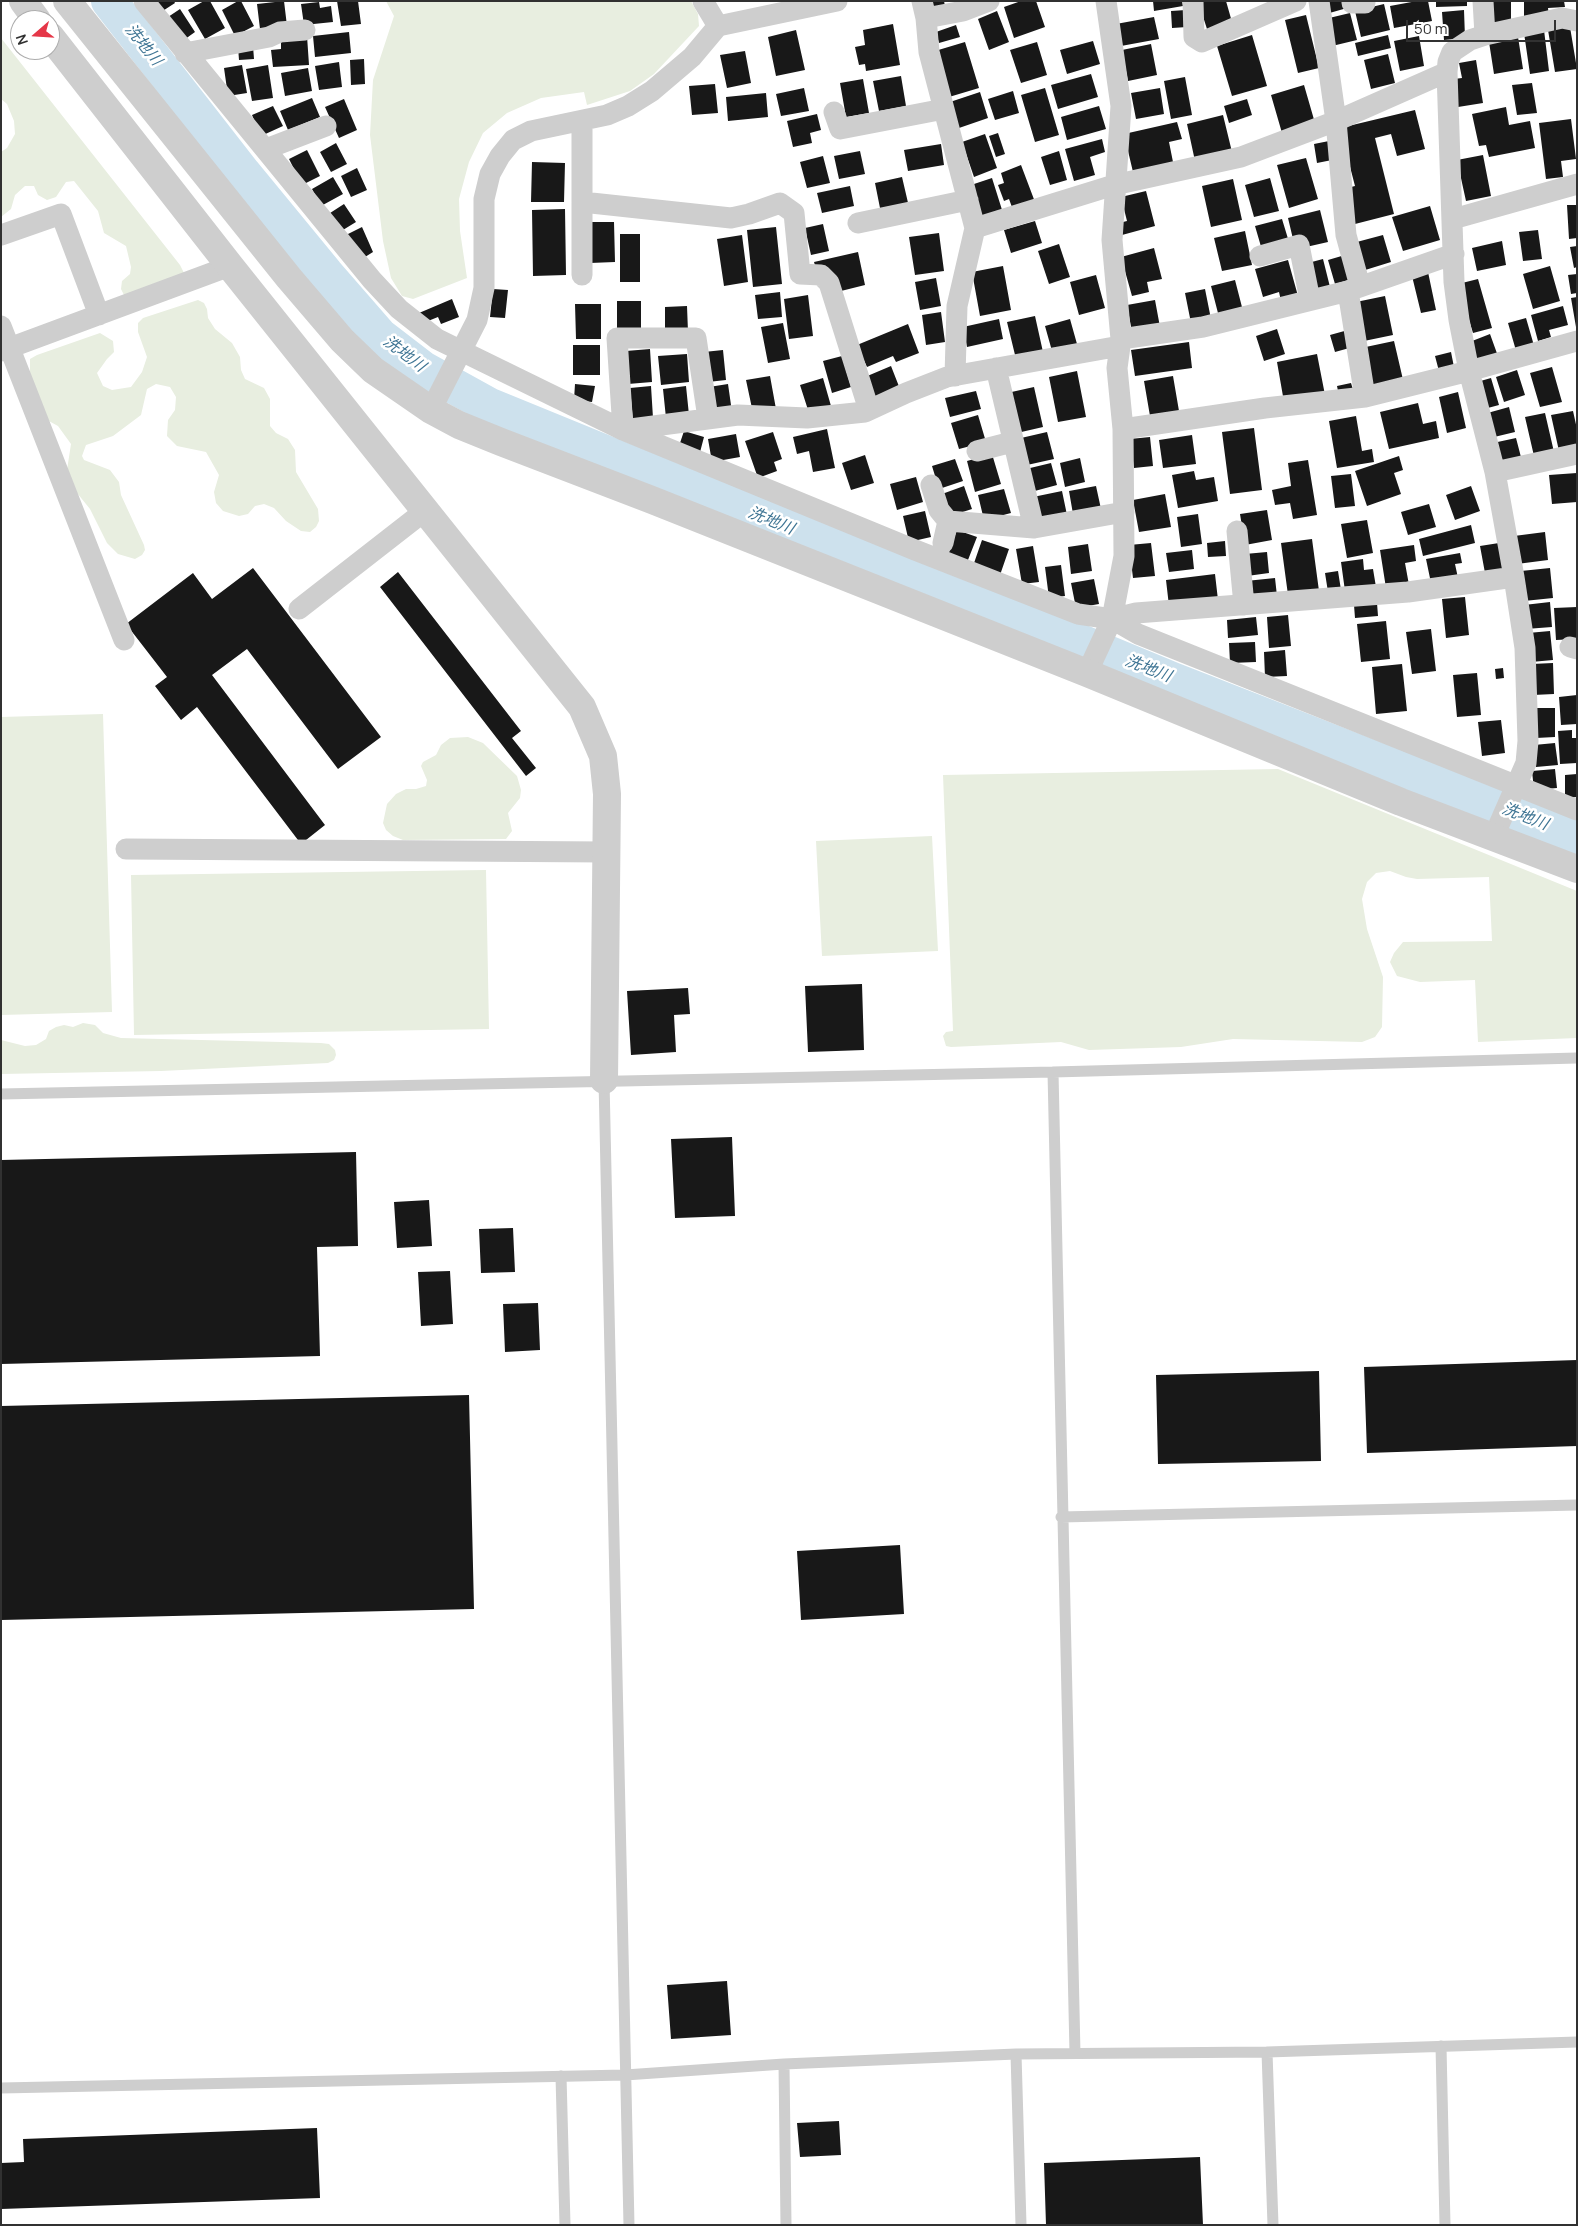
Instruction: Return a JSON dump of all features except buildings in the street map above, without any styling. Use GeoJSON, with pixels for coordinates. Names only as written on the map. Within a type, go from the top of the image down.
{"type":"FeatureCollection","features":[{"type":"Feature","properties":{"kind":"street"},"geometry":{"type":"LineString","coordinates":[[67,1],[260,242],[342,340],[373,370],[433,404],[460,425],[661,504],[1090,667],[1401,802],[1496,831],[1577,869]]}},
{"type":"Feature","properties":{"kind":"street"},"geometry":{"type":"LineString","coordinates":[[144,1],[372,280],[392,302],[458,356],[624,430],[915,550],[1078,614],[1111,622],[1515,791],[1577,810]]}},
{"type":"Feature","properties":{"kind":"street"},"geometry":{"type":"LineString","coordinates":[[703,1],[718,26]]}},
{"type":"Feature","properties":{"kind":"street"},"geometry":{"type":"LineString","coordinates":[[433,404],[477,320],[484,288],[484,199],[490,174],[500,156],[513,140],[531,131],[607,115],[628,106],[652,91],[692,57],[718,26],[837,1]]}},
{"type":"Feature","properties":{"kind":"street"},"geometry":{"type":"LineString","coordinates":[[955,376],[957,306],[975,228],[929,52],[924,10],[963,11],[988,1]]}},
{"type":"Feature","properties":{"kind":"street"},"geometry":{"type":"LineString","coordinates":[[1090,667],[1111,622],[1124,556],[1123,429],[1117,368],[1121,342],[1112,240],[1114,185],[1121,106],[1106,1]]}},
{"type":"Feature","properties":{"kind":"street"},"geometry":{"type":"LineString","coordinates":[[1193,1],[1194,37],[1202,42],[1296,1]]}},
{"type":"Feature","properties":{"kind":"street"},"geometry":{"type":"LineString","coordinates":[[1319,1],[1336,121],[1346,235],[1354,288],[1365,396]]}},
{"type":"Feature","properties":{"kind":"street"},"geometry":{"type":"LineString","coordinates":[[1483,1],[1485,35]]}},
{"type":"Feature","properties":{"kind":"street"},"geometry":{"type":"LineString","coordinates":[[1496,831],[1526,763],[1528,741],[1525,648],[1495,472],[1469,371],[1454,282],[1448,62],[1452,52],[1470,40],[1485,35],[1562,18],[1577,21]]}},
{"type":"Feature","properties":{"kind":"street"},"geometry":{"type":"LineString","coordinates":[[185,53],[269,37],[280,32],[305,30]]}},
{"type":"Feature","properties":{"kind":"street"},"geometry":{"type":"LineString","coordinates":[[60,49],[230,266],[582,707],[603,756],[607,794],[604,1080]]}},
{"type":"Feature","properties":{"kind":"street"},"geometry":{"type":"LineString","coordinates":[[975,228],[1114,185],[1241,157],[1336,121],[1447,72]]}},
{"type":"Feature","properties":{"kind":"street"},"geometry":{"type":"LineString","coordinates":[[834,112],[840,129],[944,109]]}},
{"type":"Feature","properties":{"kind":"street"},"geometry":{"type":"LineString","coordinates":[[582,121],[582,275]]}},
{"type":"Feature","properties":{"kind":"street"},"geometry":{"type":"LineString","coordinates":[[266,149],[326,126]]}},
{"type":"Feature","properties":{"kind":"street"},"geometry":{"type":"LineString","coordinates":[[1453,219],[1577,184]]}},
{"type":"Feature","properties":{"kind":"street"},"geometry":{"type":"LineString","coordinates":[[858,223],[968,200]]}},
{"type":"Feature","properties":{"kind":"street"},"geometry":{"type":"LineString","coordinates":[[582,202],[731,218],[780,203],[794,213],[800,274],[822,275],[829,283],[869,410]]}},
{"type":"Feature","properties":{"kind":"street"},"geometry":{"type":"LineString","coordinates":[[1,235],[60,214],[99,315]]}},
{"type":"Feature","properties":{"kind":"street"},"geometry":{"type":"LineString","coordinates":[[1260,256],[1299,245],[1310,300]]}},
{"type":"Feature","properties":{"kind":"street"},"geometry":{"type":"LineString","coordinates":[[624,430],[738,415],[807,418],[869,410],[906,393],[955,376],[1202,327],[1354,288],[1454,254]]}},
{"type":"Feature","properties":{"kind":"street"},"geometry":{"type":"LineString","coordinates":[[5,350],[230,266]]}},
{"type":"Feature","properties":{"kind":"street"},"geometry":{"type":"LineString","coordinates":[[1,326],[5,350],[124,640]]}},
{"type":"Feature","properties":{"kind":"street"},"geometry":{"type":"LineString","coordinates":[[624,430],[617,338],[696,338],[708,418]]}},
{"type":"Feature","properties":{"kind":"street"},"geometry":{"type":"LineString","coordinates":[[1123,429],[1265,408],[1365,396],[1469,371],[1577,341]]}},
{"type":"Feature","properties":{"kind":"street"},"geometry":{"type":"LineString","coordinates":[[996,368],[1012,442],[1034,528]]}},
{"type":"Feature","properties":{"kind":"street"},"geometry":{"type":"LineString","coordinates":[[977,451],[1012,442]]}},
{"type":"Feature","properties":{"kind":"street"},"geometry":{"type":"LineString","coordinates":[[1495,472],[1577,454]]}},
{"type":"Feature","properties":{"kind":"street"},"geometry":{"type":"LineString","coordinates":[[931,485],[939,510],[948,521],[1034,528],[1124,512]]}},
{"type":"Feature","properties":{"kind":"street"},"geometry":{"type":"LineString","coordinates":[[299,609],[426,510]]}},
{"type":"Feature","properties":{"kind":"street"},"geometry":{"type":"LineString","coordinates":[[944,543],[948,521]]}},
{"type":"Feature","properties":{"kind":"street"},"geometry":{"type":"LineString","coordinates":[[1236,531],[1244,605]]}},
{"type":"Feature","properties":{"kind":"street"},"geometry":{"type":"LineString","coordinates":[[1111,622],[1136,613],[1408,592],[1514,577]]}},
{"type":"Feature","properties":{"kind":"street"},"geometry":{"type":"LineString","coordinates":[[126,849],[607,852]]}},
{"type":"Feature","properties":{"kind":"lane"},"geometry":{"type":"LineString","coordinates":[[1,1094],[1053,1072],[1577,1058]]}},
{"type":"Feature","properties":{"kind":"lane"},"geometry":{"type":"LineString","coordinates":[[1053,1072],[1074,2053]]}},
{"type":"Feature","properties":{"kind":"lane"},"geometry":{"type":"LineString","coordinates":[[604,1080],[625,2075],[630,2225]]}},
{"type":"Feature","properties":{"kind":"lane"},"geometry":{"type":"LineString","coordinates":[[1062,1517],[1577,1505]]}},
{"type":"Feature","properties":{"kind":"lane"},"geometry":{"type":"LineString","coordinates":[[1,2088],[625,2075],[784,2064],[1016,2054],[1267,2052],[1577,2042]]}},
{"type":"Feature","properties":{"kind":"lane"},"geometry":{"type":"LineString","coordinates":[[1441,2046],[1445,2225]]}},
{"type":"Feature","properties":{"kind":"lane"},"geometry":{"type":"LineString","coordinates":[[1267,2052],[1273,2225]]}},
{"type":"Feature","properties":{"kind":"lane"},"geometry":{"type":"LineString","coordinates":[[1016,2054],[1021,2225]]}},
{"type":"Feature","properties":{"kind":"lane"},"geometry":{"type":"LineString","coordinates":[[784,2064],[786,2225]]}},
{"type":"Feature","properties":{"kind":"lane"},"geometry":{"type":"LineString","coordinates":[[561,2076],[565,2225]]}},
{"type":"Feature","properties":{"kind":"shaded area"},"geometry":{"type":"Polygon","coordinates":[[[386,1],[691,1],[698,14],[699,26],[654,74],[630,91],[587,105],[584,92],[541,98],[507,113],[483,133],[469,162],[459,199],[460,231],[467,278],[413,299],[402,296],[391,278],[383,241],[370,135],[373,80],[394,16],[386,1]]]}},
{"type":"Feature","properties":{"kind":"shaded area"},"geometry":{"type":"Polygon","coordinates":[[[1,38],[10,49],[10,60],[18,60],[180,265],[184,273],[124,295],[121,289],[122,281],[130,274],[131,267],[126,246],[104,233],[98,211],[74,181],[66,182],[56,197],[47,200],[38,195],[34,186],[25,186],[15,195],[11,209],[1,217],[1,152],[7,148],[15,134],[14,121],[7,104],[1,99],[1,38]]]}},
{"type":"Feature","properties":{"kind":"shaded area"},"geometry":{"type":"Polygon","coordinates":[[[198,300],[204,303],[208,318],[215,329],[232,343],[240,357],[241,370],[245,379],[264,388],[270,399],[270,426],[276,433],[288,439],[295,450],[296,472],[318,509],[319,521],[310,532],[301,531],[286,521],[274,508],[264,504],[255,506],[248,514],[239,516],[223,511],[216,503],[214,492],[219,475],[206,452],[177,446],[167,436],[168,420],[175,410],[176,397],[170,387],[156,384],[147,389],[141,415],[113,436],[86,445],[82,456],[84,460],[110,470],[119,482],[121,495],[144,545],[145,550],[142,555],[135,559],[118,554],[107,543],[90,509],[73,488],[67,470],[71,444],[58,426],[47,420],[30,374],[30,359],[100,333],[113,341],[114,352],[97,373],[103,386],[112,390],[131,387],[142,372],[147,357],[138,332],[138,323],[143,318],[198,300]]]}},
{"type":"Feature","properties":{"kind":"shaded area"},"geometry":{"type":"Polygon","coordinates":[[[103,714],[112,1012],[1,1015],[1,717],[103,714]]]}},
{"type":"Feature","properties":{"kind":"shaded area"},"geometry":{"type":"Polygon","coordinates":[[[468,737],[483,743],[517,776],[521,790],[520,798],[508,813],[512,831],[506,839],[403,840],[393,836],[386,830],[383,823],[387,804],[396,794],[406,789],[426,786],[427,780],[421,766],[423,762],[436,755],[441,745],[450,738],[468,737]]]}},
{"type":"Feature","properties":{"kind":"shaded area"},"geometry":{"type":"Polygon","coordinates":[[[1278,769],[1577,891],[1577,1038],[1478,1042],[1475,980],[1420,982],[1397,976],[1390,962],[1394,953],[1403,942],[1492,941],[1489,877],[1417,879],[1390,871],[1376,873],[1367,882],[1362,899],[1367,929],[1383,977],[1382,1027],[1375,1037],[1362,1042],[1233,1039],[1181,1047],[1089,1050],[1061,1042],[946,1046],[943,1036],[946,1032],[953,1031],[943,775],[1278,769]]]}},
{"type":"Feature","properties":{"kind":"shaded area"},"geometry":{"type":"Polygon","coordinates":[[[932,836],[938,951],[822,956],[816,841],[932,836]]]}},
{"type":"Feature","properties":{"kind":"shaded area"},"geometry":{"type":"Polygon","coordinates":[[[486,870],[489,1029],[134,1035],[131,875],[486,870]]]}},
{"type":"Feature","properties":{"kind":"shaded area"},"geometry":{"type":"Polygon","coordinates":[[[83,1023],[95,1025],[103,1033],[121,1038],[321,1043],[329,1044],[335,1050],[336,1055],[334,1060],[328,1063],[161,1071],[1,1074],[1,1040],[25,1046],[36,1045],[46,1039],[49,1031],[56,1027],[64,1025],[73,1027],[83,1023]]]}},
{"type":"Feature","properties":{"kind":"waterway","name":"洗地川"},"geometry":{"type":"LineString","coordinates":[[109,1],[243,173],[326,274],[380,336],[423,369],[490,406],[801,533],[1020,617],[1172,680],[1577,838]]}}]}
